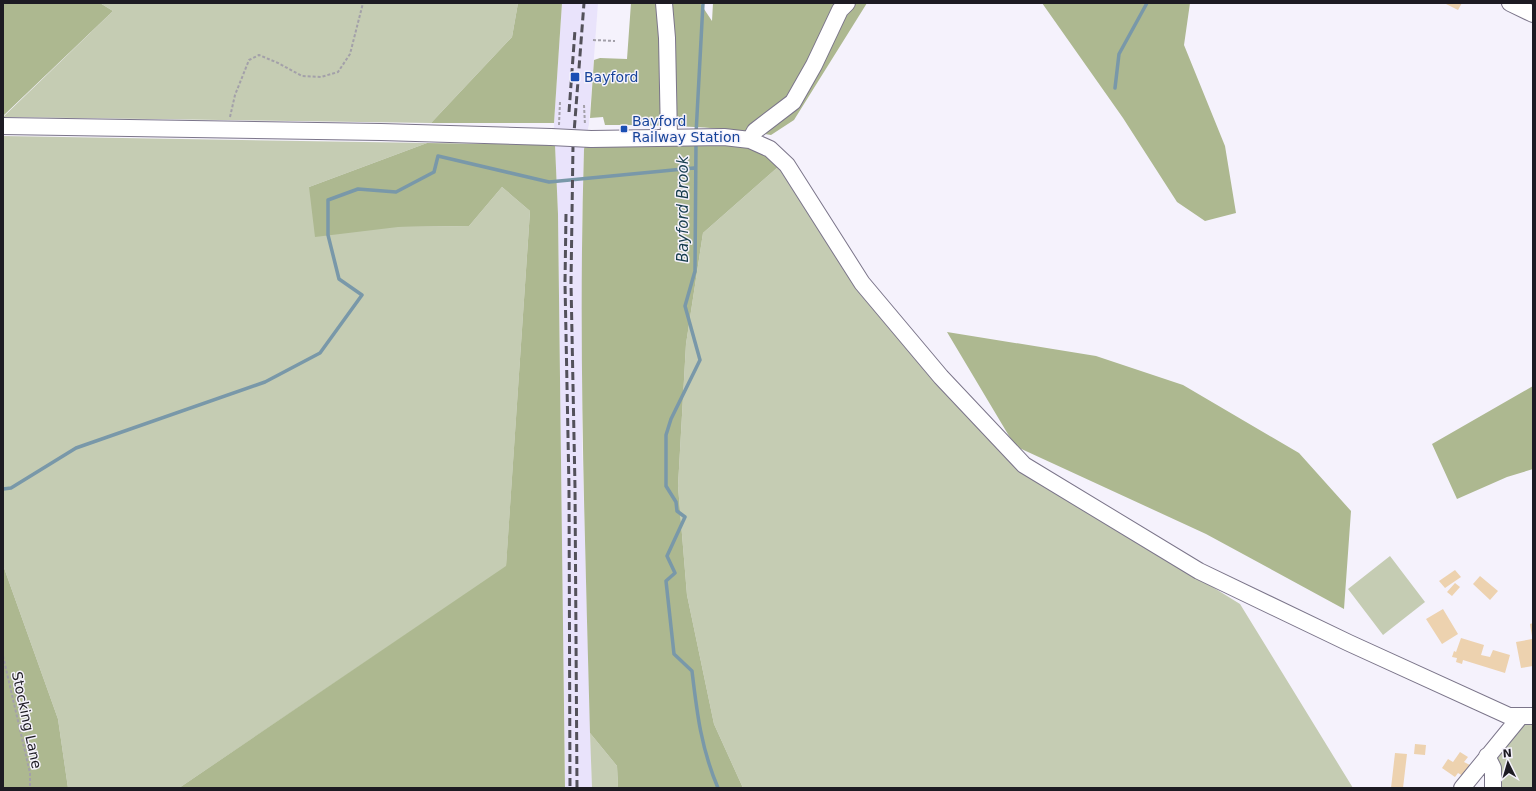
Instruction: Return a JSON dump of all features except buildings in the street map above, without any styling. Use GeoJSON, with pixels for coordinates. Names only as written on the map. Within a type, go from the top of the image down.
{"type":"FeatureCollection","features":[{"type":"Feature","properties":{"kind":"street"},"geometry":{"type":"LineString","coordinates":[[664,3],[667,38],[669,137]]}},
{"type":"Feature","properties":{"kind":"street"},"geometry":{"type":"LineString","coordinates":[[750,140],[755,131],[793,102],[814,65],[840,10],[847,3]]}},
{"type":"Feature","properties":{"kind":"street"},"geometry":{"type":"LineString","coordinates":[[1510,3],[1533,14]]}},
{"type":"Feature","properties":{"kind":"street"},"geometry":{"type":"LineString","coordinates":[[3,126],[555,133],[669,137],[724,137],[750,140],[770,149],[787,165],[862,283],[941,377],[1024,465],[1198,571],[1499,712],[1509,716],[1526,716]]}},
{"type":"Feature","properties":{"kind":"street"},"geometry":{"type":"LineString","coordinates":[[1462,788],[1487,756],[1526,716]]}},
{"type":"Feature","properties":{"kind":"street"},"geometry":{"type":"LineString","coordinates":[[1487,756],[1493,768],[1493,788]]}},
{"type":"Feature","properties":{"kind":"path"},"geometry":{"type":"LineString","coordinates":[[229,130],[234,95],[249,60],[259,55],[302,76],[321,77],[338,72],[350,54],[363,3]]}},
{"type":"Feature","properties":{"kind":"path"},"geometry":{"type":"LineString","coordinates":[[593,40],[615,41]]}},
{"type":"Feature","properties":{"kind":"path"},"geometry":{"type":"LineString","coordinates":[[555,133],[560,102]]}},
{"type":"Feature","properties":{"kind":"path"},"geometry":{"type":"LineString","coordinates":[[584,105],[588,134]]}},
{"type":"Feature","properties":{"kind":"path","name":"Stocking Lane"},"geometry":{"type":"LineString","coordinates":[[3,656],[30,773],[30,788]]}},
{"type":"Feature","properties":{"kind":"shaded area"},"geometry":{"type":"Polygon","coordinates":[[[562,3],[598,3],[589,124],[584,149],[582,218],[582,439],[592,788],[565,788],[558,214],[554,123],[562,3]]]}},
{"type":"Feature","properties":{"kind":"green space"},"geometry":{"type":"Polygon","coordinates":[[[3,3],[100,3],[113,11],[3,116],[3,3]]]}},
{"type":"Feature","properties":{"kind":"green space"},"geometry":{"type":"Polygon","coordinates":[[[100,3],[518,3],[512,37],[431,123],[3,117],[113,11],[100,3]]]}},
{"type":"Feature","properties":{"kind":"green space"},"geometry":{"type":"Polygon","coordinates":[[[518,3],[562,3],[554,123],[431,123],[512,37],[518,3]]]}},
{"type":"Feature","properties":{"kind":"green space"},"geometry":{"type":"Polygon","coordinates":[[[631,3],[700,3],[712,21],[713,3],[867,3],[794,120],[771,135],[688,127],[605,125],[603,117],[590,118],[594,60],[600,58],[627,59],[631,3]]]}},
{"type":"Feature","properties":{"kind":"green space"},"geometry":{"type":"Polygon","coordinates":[[[1042,3],[1190,3],[1184,45],[1225,146],[1236,213],[1205,221],[1177,202],[1123,118],[1042,3]]]}},
{"type":"Feature","properties":{"kind":"green space"},"geometry":{"type":"Polygon","coordinates":[[[3,136],[427,143],[309,187],[398,227],[469,226],[502,187],[530,211],[506,567],[179,788],[68,788],[58,719],[3,565],[3,136]]]}},
{"type":"Feature","properties":{"kind":"green space"},"geometry":{"type":"Polygon","coordinates":[[[723,142],[761,152],[768,156],[778,167],[703,233],[686,344],[678,486],[687,595],[714,724],[743,788],[618,788],[617,766],[590,733],[582,368],[582,222],[584,149],[585,145],[723,142]]]}},
{"type":"Feature","properties":{"kind":"green space"},"geometry":{"type":"Polygon","coordinates":[[[427,143],[555,145],[558,214],[565,788],[179,788],[506,566],[530,211],[502,187],[469,226],[398,227],[315,237],[309,187],[427,143]]]}},
{"type":"Feature","properties":{"kind":"green space"},"geometry":{"type":"Polygon","coordinates":[[[778,167],[939,383],[1022,469],[1240,604],[1353,788],[743,788],[714,724],[687,595],[678,486],[686,344],[703,233],[778,167]]]}},
{"type":"Feature","properties":{"kind":"green space"},"geometry":{"type":"Polygon","coordinates":[[[947,332],[1096,356],[1183,385],[1299,453],[1351,511],[1344,609],[1206,534],[1015,446],[947,332]]]}},
{"type":"Feature","properties":{"kind":"green space"},"geometry":{"type":"Polygon","coordinates":[[[1533,386],[1533,469],[1507,477],[1457,499],[1432,444],[1533,386]]]}},
{"type":"Feature","properties":{"kind":"green space"},"geometry":{"type":"Polygon","coordinates":[[[1390,556],[1425,602],[1383,635],[1348,589],[1390,556]]]}},
{"type":"Feature","properties":{"kind":"green space"},"geometry":{"type":"Polygon","coordinates":[[[3,565],[58,719],[68,788],[3,788],[3,565]]]}},
{"type":"Feature","properties":{"kind":"green space"},"geometry":{"type":"Polygon","coordinates":[[[1533,722],[1533,788],[1496,788],[1495,757],[1526,723],[1533,722]]]}},
{"type":"Feature","properties":{"kind":"green space"},"geometry":{"type":"Polygon","coordinates":[[[590,733],[617,766],[618,788],[592,788],[590,733]]]}},
{"type":"Feature","properties":{"kind":"waterway","name":"Bayford Brook"},"geometry":{"type":"LineString","coordinates":[[696,134],[703,3]]}},
{"type":"Feature","properties":{"kind":"waterway"},"geometry":{"type":"LineString","coordinates":[[1115,88],[1119,54],[1147,3]]}},
{"type":"Feature","properties":{"kind":"waterway"},"geometry":{"type":"LineString","coordinates":[[696,142],[695,271],[685,306],[700,360],[671,419],[666,435],[666,486],[676,502],[677,511],[685,517],[667,556],[675,573],[666,581],[674,654],[692,671],[698,716],[707,759],[718,788]]}},
{"type":"Feature","properties":{"kind":"waterway"},"geometry":{"type":"LineString","coordinates":[[3,489],[11,488],[76,448],[265,382],[320,353],[362,295],[339,279],[328,235],[328,200],[358,189],[396,192],[434,172],[438,156],[549,182],[694,168]]}},
{"type":"Feature","properties":{"kind":"railway"},"geometry":{"type":"LineString","coordinates":[[577,788],[575,488],[571,283],[573,146],[584,3]]}},
{"type":"Feature","properties":{"kind":"railway"},"geometry":{"type":"LineString","coordinates":[[569,112],[575,30]]}},
{"type":"Feature","properties":{"kind":"railway"},"geometry":{"type":"LineString","coordinates":[[566,214],[565,283],[569,488],[570,788]]}},
{"type":"Feature","properties":{"kind":"place","name":"Bayford"},"geometry":{"type":"Point","coordinates":[575,77]}},
{"type":"Feature","properties":{"kind":"place","name":"Bayford Railway Station"},"geometry":{"type":"Point","coordinates":[624,129]}}]}
